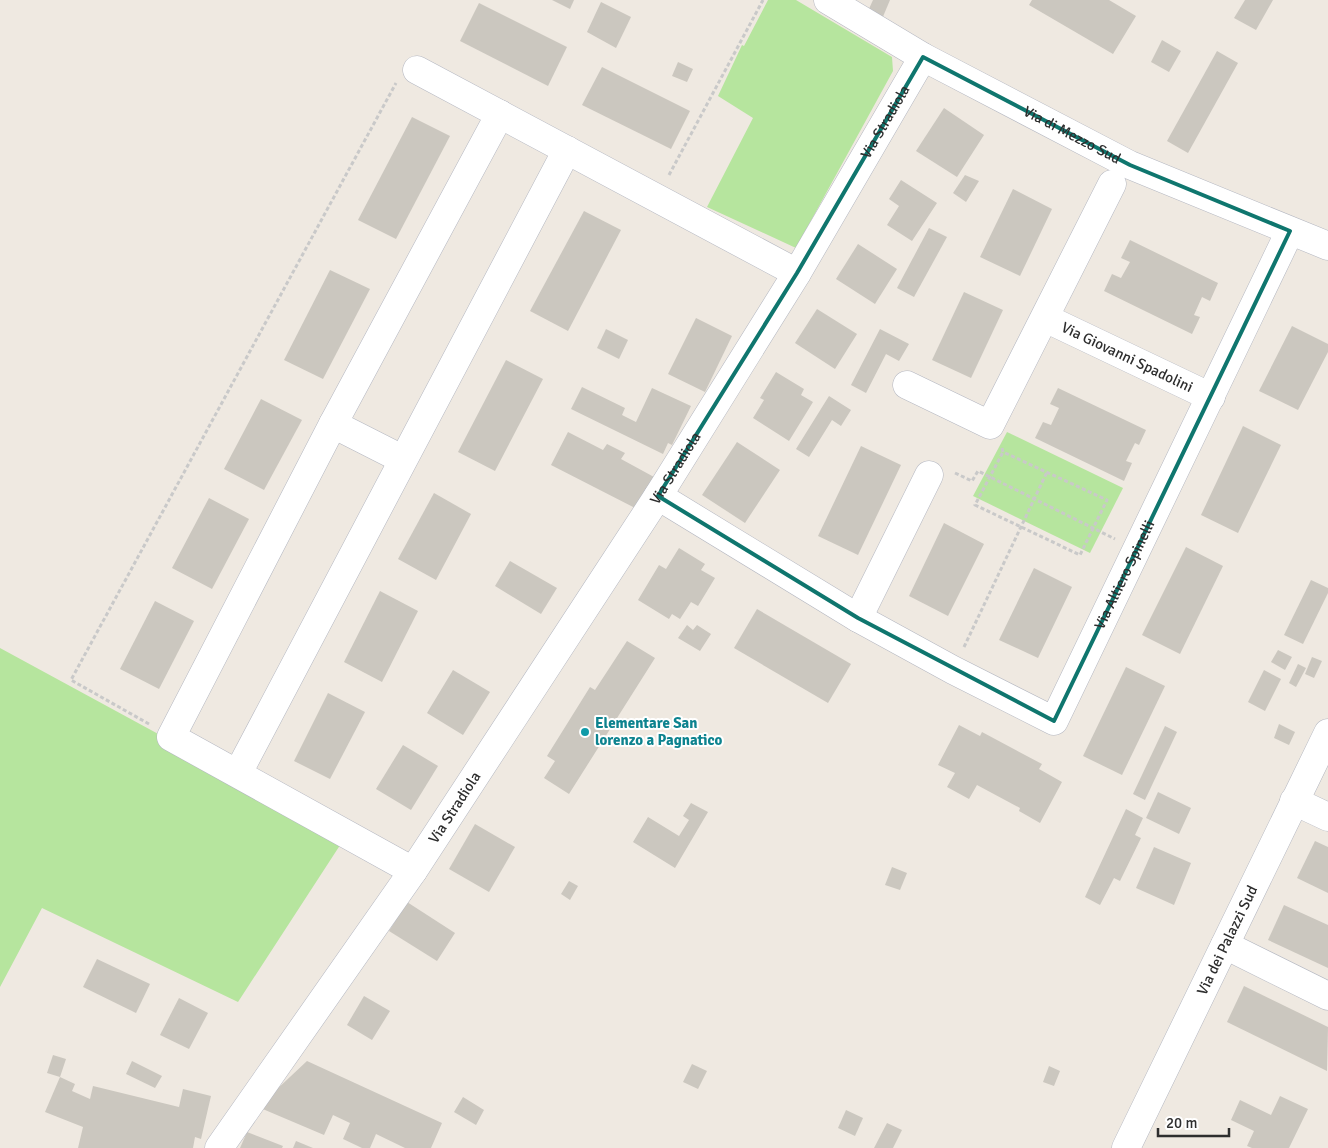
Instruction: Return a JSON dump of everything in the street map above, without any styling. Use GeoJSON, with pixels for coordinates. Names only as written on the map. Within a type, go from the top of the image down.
{"type":"FeatureCollection","features":[{"type":"Feature","properties":{"kind":"street","name":"Via di Mezzo Sud"},"geometry":{"type":"LineString","coordinates":[[828,0],[923,57],[1130,165],[1328,246]]}},
{"type":"Feature","properties":{"kind":"street","name":"Via Stradiola"},"geometry":{"type":"LineString","coordinates":[[219,1148],[412,871],[658,496],[797,273],[923,57]]}},
{"type":"Feature","properties":{"kind":"street"},"geometry":{"type":"LineString","coordinates":[[417,70],[797,273]]}},
{"type":"Feature","properties":{"kind":"street"},"geometry":{"type":"LineString","coordinates":[[412,871],[171,737],[333,424],[500,114]]}},
{"type":"Feature","properties":{"kind":"street"},"geometry":{"type":"LineString","coordinates":[[238,773],[566,150]]}},
{"type":"Feature","properties":{"kind":"street","name":"Via Giovanni Spadolini"},"geometry":{"type":"LineString","coordinates":[[990,425],[1112,184]]}},
{"type":"Feature","properties":{"kind":"street","name":"Via Altiero Spinelli"},"geometry":{"type":"LineString","coordinates":[[658,496],[858,618],[953,670],[1054,721],[1290,231]]}},
{"type":"Feature","properties":{"kind":"street","name":"Via Giovanni Spadolini"},"geometry":{"type":"LineString","coordinates":[[1045,318],[1211,397]]}},
{"type":"Feature","properties":{"kind":"street"},"geometry":{"type":"LineString","coordinates":[[907,385],[990,425]]}},
{"type":"Feature","properties":{"kind":"street"},"geometry":{"type":"LineString","coordinates":[[333,424],[402,459]]}},
{"type":"Feature","properties":{"kind":"street"},"geometry":{"type":"LineString","coordinates":[[858,618],[928,475]]}},
{"type":"Feature","properties":{"kind":"street","name":"Via dei Palazzi Sud"},"geometry":{"type":"LineString","coordinates":[[1126,1148],[1328,733]]}},
{"type":"Feature","properties":{"kind":"street"},"geometry":{"type":"LineString","coordinates":[[1294,800],[1328,817]]}},
{"type":"Feature","properties":{"kind":"street"},"geometry":{"type":"LineString","coordinates":[[1225,945],[1328,996]]}},
{"type":"Feature","properties":{"kind":"path"},"geometry":{"type":"LineString","coordinates":[[657,198],[763,0]]}},
{"type":"Feature","properties":{"kind":"path"},"geometry":{"type":"LineString","coordinates":[[171,737],[71,680],[406,64],[417,70]]}},
{"type":"Feature","properties":{"kind":"path"},"geometry":{"type":"LineString","coordinates":[[990,425],[1003,452],[1107,500],[1080,555],[975,505],[1003,452]]}},
{"type":"Feature","properties":{"kind":"path"},"geometry":{"type":"LineString","coordinates":[[928,475],[934,464],[972,481],[978,471],[1135,550]]}},
{"type":"Feature","properties":{"kind":"path"},"geometry":{"type":"LineString","coordinates":[[953,670],[1047,472]]}},
{"type":"Feature","properties":{"kind":"highlighted area"},"geometry":{"type":"Polygon","coordinates":[[[923,57],[1130,165],[1290,231],[1054,721],[858,618],[658,496],[797,273],[923,57]]]}},
{"type":"Feature","properties":{"kind":"green space"},"geometry":{"type":"Polygon","coordinates":[[[768,0],[796,0],[892,57],[893,71],[796,248],[707,207],[753,118],[718,96],[742,45],[744,46],[768,0]]]}},
{"type":"Feature","properties":{"kind":"green space"},"geometry":{"type":"Polygon","coordinates":[[[1007,432],[1123,488],[1090,553],[973,496],[1007,432]]]}},
{"type":"Feature","properties":{"kind":"green space"},"geometry":{"type":"Polygon","coordinates":[[[0,648],[346,836],[238,1002],[42,908],[0,987],[0,648]]]}},
{"type":"Feature","properties":{"kind":"building"},"geometry":{"type":"Polygon","coordinates":[[[552,0],[574,0],[570,9],[552,0]]]}},
{"type":"Feature","properties":{"kind":"building"},"geometry":{"type":"Polygon","coordinates":[[[873,0],[890,0],[882,19],[868,11],[873,0]]]}},
{"type":"Feature","properties":{"kind":"building"},"geometry":{"type":"Polygon","coordinates":[[[1032,0],[1109,0],[1136,16],[1113,54],[1029,5],[1032,0]]]}},
{"type":"Feature","properties":{"kind":"building"},"geometry":{"type":"Polygon","coordinates":[[[1245,0],[1273,0],[1256,30],[1234,18],[1245,0]]]}},
{"type":"Feature","properties":{"kind":"building"},"geometry":{"type":"Polygon","coordinates":[[[601,2],[631,17],[616,48],[587,32],[601,2]]]}},
{"type":"Feature","properties":{"kind":"building"},"geometry":{"type":"Polygon","coordinates":[[[479,3],[567,47],[548,86],[460,41],[479,3]]]}},
{"type":"Feature","properties":{"kind":"building"},"geometry":{"type":"Polygon","coordinates":[[[1162,40],[1181,51],[1169,72],[1151,62],[1162,40]]]}},
{"type":"Feature","properties":{"kind":"building"},"geometry":{"type":"Polygon","coordinates":[[[1217,51],[1238,63],[1188,153],[1167,141],[1217,51]]]}},
{"type":"Feature","properties":{"kind":"building"},"geometry":{"type":"Polygon","coordinates":[[[678,62],[693,69],[687,82],[672,76],[678,62]]]}},
{"type":"Feature","properties":{"kind":"building"},"geometry":{"type":"Polygon","coordinates":[[[602,67],[690,111],[671,149],[582,105],[602,67]]]}},
{"type":"Feature","properties":{"kind":"building"},"geometry":{"type":"Polygon","coordinates":[[[944,108],[984,135],[957,177],[916,151],[944,108]]]}},
{"type":"Feature","properties":{"kind":"building"},"geometry":{"type":"Polygon","coordinates":[[[412,117],[450,136],[396,239],[358,220],[412,117]]]}},
{"type":"Feature","properties":{"kind":"building"},"geometry":{"type":"Polygon","coordinates":[[[965,175],[979,181],[966,202],[953,193],[965,175]]]}},
{"type":"Feature","properties":{"kind":"building"},"geometry":{"type":"Polygon","coordinates":[[[901,180],[937,203],[912,241],[887,225],[899,206],[889,199],[901,180]]]}},
{"type":"Feature","properties":{"kind":"building"},"geometry":{"type":"Polygon","coordinates":[[[1013,189],[1052,209],[1020,276],[980,257],[1013,189]]]}},
{"type":"Feature","properties":{"kind":"building"},"geometry":{"type":"Polygon","coordinates":[[[584,211],[621,230],[568,331],[530,311],[584,211]]]}},
{"type":"Feature","properties":{"kind":"building"},"geometry":{"type":"Polygon","coordinates":[[[929,228],[947,237],[914,297],[897,288],[929,228]]]}},
{"type":"Feature","properties":{"kind":"building"},"geometry":{"type":"Polygon","coordinates":[[[1130,240],[1218,283],[1210,301],[1202,297],[1194,315],[1200,317],[1192,334],[1104,291],[1112,274],[1121,278],[1130,262],[1121,258],[1130,240]]]}},
{"type":"Feature","properties":{"kind":"building"},"geometry":{"type":"Polygon","coordinates":[[[858,244],[897,269],[875,304],[836,279],[858,244]]]}},
{"type":"Feature","properties":{"kind":"building"},"geometry":{"type":"Polygon","coordinates":[[[330,270],[370,289],[323,379],[284,360],[330,270]]]}},
{"type":"Feature","properties":{"kind":"building"},"geometry":{"type":"Polygon","coordinates":[[[964,292],[1003,310],[971,378],[932,360],[964,292]]]}},
{"type":"Feature","properties":{"kind":"building"},"geometry":{"type":"Polygon","coordinates":[[[817,309],[857,334],[835,369],[795,343],[817,309]]]}},
{"type":"Feature","properties":{"kind":"building"},"geometry":{"type":"Polygon","coordinates":[[[696,318],[732,336],[705,392],[668,374],[696,318]]]}},
{"type":"Feature","properties":{"kind":"building"},"geometry":{"type":"Polygon","coordinates":[[[1292,326],[1328,344],[1328,352],[1298,410],[1259,391],[1292,326]]]}},
{"type":"Feature","properties":{"kind":"building"},"geometry":{"type":"Polygon","coordinates":[[[606,329],[628,340],[619,359],[597,348],[606,329]]]}},
{"type":"Feature","properties":{"kind":"building"},"geometry":{"type":"Polygon","coordinates":[[[880,329],[909,344],[899,361],[886,354],[866,393],[851,385],[880,329]]]}},
{"type":"Feature","properties":{"kind":"building"},"geometry":{"type":"Polygon","coordinates":[[[506,360],[543,379],[495,471],[458,452],[506,360]]]}},
{"type":"Feature","properties":{"kind":"building"},"geometry":{"type":"Polygon","coordinates":[[[776,372],[804,389],[801,395],[813,402],[789,441],[753,418],[764,400],[760,398],[776,372]]]}},
{"type":"Feature","properties":{"kind":"building"},"geometry":{"type":"Polygon","coordinates":[[[582,387],[625,408],[622,415],[636,422],[652,388],[691,406],[672,445],[668,443],[663,454],[571,409],[582,387]]]}},
{"type":"Feature","properties":{"kind":"building"},"geometry":{"type":"Polygon","coordinates":[[[1058,388],[1146,430],[1139,445],[1135,443],[1126,461],[1132,463],[1124,481],[1035,438],[1043,422],[1051,425],[1059,408],[1050,404],[1058,388]]]}},
{"type":"Feature","properties":{"kind":"building"},"geometry":{"type":"Polygon","coordinates":[[[829,396],[851,410],[841,426],[832,420],[809,457],[796,449],[829,396]]]}},
{"type":"Feature","properties":{"kind":"building"},"geometry":{"type":"Polygon","coordinates":[[[261,399],[302,420],[264,490],[224,469],[261,399]]]}},
{"type":"Feature","properties":{"kind":"building"},"geometry":{"type":"Polygon","coordinates":[[[1243,426],[1281,445],[1238,533],[1201,515],[1243,426]]]}},
{"type":"Feature","properties":{"kind":"building"},"geometry":{"type":"Polygon","coordinates":[[[568,432],[603,450],[607,444],[625,453],[621,459],[654,477],[637,509],[551,465],[568,432]]]}},
{"type":"Feature","properties":{"kind":"building"},"geometry":{"type":"Polygon","coordinates":[[[737,442],[780,470],[745,523],[702,495],[737,442]]]}},
{"type":"Feature","properties":{"kind":"building"},"geometry":{"type":"Polygon","coordinates":[[[861,446],[901,465],[858,555],[818,536],[861,446]]]}},
{"type":"Feature","properties":{"kind":"building"},"geometry":{"type":"Polygon","coordinates":[[[434,493],[471,514],[436,580],[398,559],[434,493]]]}},
{"type":"Feature","properties":{"kind":"building"},"geometry":{"type":"Polygon","coordinates":[[[209,498],[249,519],[212,589],[172,568],[209,498]]]}},
{"type":"Feature","properties":{"kind":"building"},"geometry":{"type":"Polygon","coordinates":[[[944,523],[984,544],[948,616],[909,596],[944,523]]]}},
{"type":"Feature","properties":{"kind":"building"},"geometry":{"type":"Polygon","coordinates":[[[1186,547],[1223,566],[1180,654],[1142,635],[1186,547]]]}},
{"type":"Feature","properties":{"kind":"building"},"geometry":{"type":"Polygon","coordinates":[[[679,548],[705,564],[701,570],[715,578],[698,606],[691,602],[680,619],[672,614],[669,619],[638,600],[659,565],[666,569],[679,548]]]}},
{"type":"Feature","properties":{"kind":"building"},"geometry":{"type":"Polygon","coordinates":[[[510,561],[557,588],[541,614],[495,586],[510,561]]]}},
{"type":"Feature","properties":{"kind":"building"},"geometry":{"type":"Polygon","coordinates":[[[1034,568],[1072,587],[1038,658],[999,640],[1034,568]]]}},
{"type":"Feature","properties":{"kind":"building"},"geometry":{"type":"Polygon","coordinates":[[[1311,580],[1328,588],[1328,593],[1303,644],[1284,635],[1311,580]]]}},
{"type":"Feature","properties":{"kind":"building"},"geometry":{"type":"Polygon","coordinates":[[[380,591],[418,611],[382,682],[344,662],[380,591]]]}},
{"type":"Feature","properties":{"kind":"building"},"geometry":{"type":"Polygon","coordinates":[[[155,601],[194,621],[159,689],[120,669],[155,601]]]}},
{"type":"Feature","properties":{"kind":"building"},"geometry":{"type":"Polygon","coordinates":[[[757,609],[851,664],[828,703],[734,648],[757,609]]]}},
{"type":"Feature","properties":{"kind":"building"},"geometry":{"type":"Polygon","coordinates":[[[687,625],[693,630],[697,625],[711,634],[700,651],[678,638],[687,625]]]}},
{"type":"Feature","properties":{"kind":"building","name":"Elementare San lorenzo a Pagnatico"},"geometry":{"type":"Polygon","coordinates":[[[627,641],[655,658],[569,794],[544,778],[555,761],[547,756],[590,687],[595,690],[627,641]]]}},
{"type":"Feature","properties":{"kind":"building"},"geometry":{"type":"Polygon","coordinates":[[[1278,650],[1292,657],[1285,670],[1271,662],[1278,650]]]}},
{"type":"Feature","properties":{"kind":"building"},"geometry":{"type":"Polygon","coordinates":[[[1312,657],[1322,661],[1314,678],[1305,674],[1312,657]]]}},
{"type":"Feature","properties":{"kind":"building"},"geometry":{"type":"Polygon","coordinates":[[[1298,664],[1306,668],[1296,687],[1289,683],[1298,664]]]}},
{"type":"Feature","properties":{"kind":"building"},"geometry":{"type":"Polygon","coordinates":[[[1126,667],[1165,686],[1122,775],[1083,756],[1126,667]]]}},
{"type":"Feature","properties":{"kind":"building"},"geometry":{"type":"Polygon","coordinates":[[[453,670],[490,692],[463,735],[427,713],[453,670]]]}},
{"type":"Feature","properties":{"kind":"building"},"geometry":{"type":"Polygon","coordinates":[[[1264,670],[1281,679],[1265,711],[1248,702],[1264,670]]]}},
{"type":"Feature","properties":{"kind":"building"},"geometry":{"type":"Polygon","coordinates":[[[328,693],[365,712],[330,779],[294,761],[328,693]]]}},
{"type":"Feature","properties":{"kind":"building"},"geometry":{"type":"Polygon","coordinates":[[[1279,724],[1295,732],[1289,745],[1274,738],[1279,724]]]}},
{"type":"Feature","properties":{"kind":"building"},"geometry":{"type":"Polygon","coordinates":[[[959,725],[980,736],[982,732],[1042,764],[1039,769],[1062,782],[1040,823],[1019,811],[1020,808],[977,785],[969,799],[947,787],[955,773],[938,765],[959,725]]]}},
{"type":"Feature","properties":{"kind":"building"},"geometry":{"type":"Polygon","coordinates":[[[1165,726],[1177,732],[1145,800],[1133,794],[1165,726]]]}},
{"type":"Feature","properties":{"kind":"building"},"geometry":{"type":"Polygon","coordinates":[[[403,745],[438,766],[411,810],[376,789],[403,745]]]}},
{"type":"Feature","properties":{"kind":"building"},"geometry":{"type":"Polygon","coordinates":[[[1158,792],[1191,808],[1179,834],[1146,818],[1158,792]]]}},
{"type":"Feature","properties":{"kind":"building"},"geometry":{"type":"Polygon","coordinates":[[[691,803],[708,812],[675,868],[633,842],[648,817],[679,836],[689,820],[683,816],[691,803]]]}},
{"type":"Feature","properties":{"kind":"building"},"geometry":{"type":"Polygon","coordinates":[[[1126,809],[1143,818],[1135,835],[1141,838],[1120,881],[1114,878],[1100,905],[1085,897],[1126,809]]]}},
{"type":"Feature","properties":{"kind":"building"},"geometry":{"type":"Polygon","coordinates":[[[475,824],[515,847],[489,892],[449,869],[475,824]]]}},
{"type":"Feature","properties":{"kind":"building"},"geometry":{"type":"Polygon","coordinates":[[[1315,841],[1328,847],[1328,893],[1297,878],[1315,841]]]}},
{"type":"Feature","properties":{"kind":"building"},"geometry":{"type":"Polygon","coordinates":[[[1154,847],[1191,863],[1174,905],[1136,888],[1154,847]]]}},
{"type":"Feature","properties":{"kind":"building"},"geometry":{"type":"Polygon","coordinates":[[[892,867],[907,873],[900,890],[885,885],[892,867]]]}},
{"type":"Feature","properties":{"kind":"building"},"geometry":{"type":"Polygon","coordinates":[[[569,881],[578,886],[570,900],[561,894],[569,881]]]}},
{"type":"Feature","properties":{"kind":"building"},"geometry":{"type":"Polygon","coordinates":[[[407,902],[455,933],[437,961],[389,931],[407,902]]]}},
{"type":"Feature","properties":{"kind":"building"},"geometry":{"type":"Polygon","coordinates":[[[1284,905],[1328,925],[1328,968],[1268,940],[1284,905]]]}},
{"type":"Feature","properties":{"kind":"building"},"geometry":{"type":"Polygon","coordinates":[[[97,959],[150,984],[136,1013],[83,987],[97,959]]]}},
{"type":"Feature","properties":{"kind":"building"},"geometry":{"type":"Polygon","coordinates":[[[1244,986],[1328,1027],[1327,1071],[1227,1022],[1244,986]]]}},
{"type":"Feature","properties":{"kind":"building"},"geometry":{"type":"Polygon","coordinates":[[[364,996],[390,1011],[372,1040],[347,1025],[364,996]]]}},
{"type":"Feature","properties":{"kind":"building"},"geometry":{"type":"Polygon","coordinates":[[[179,998],[208,1013],[189,1049],[160,1035],[179,998]]]}},
{"type":"Feature","properties":{"kind":"building"},"geometry":{"type":"Polygon","coordinates":[[[53,1055],[66,1059],[60,1077],[47,1073],[53,1055]]]}},
{"type":"Feature","properties":{"kind":"building"},"geometry":{"type":"Polygon","coordinates":[[[132,1061],[162,1076],[155,1088],[126,1074],[132,1061]]]}},
{"type":"Feature","properties":{"kind":"building"},"geometry":{"type":"Polygon","coordinates":[[[307,1061],[442,1123],[431,1148],[405,1148],[376,1134],[370,1148],[362,1148],[343,1139],[350,1123],[333,1115],[324,1135],[258,1107],[307,1061]]]}},
{"type":"Feature","properties":{"kind":"building"},"geometry":{"type":"Polygon","coordinates":[[[692,1064],[707,1071],[698,1089],[683,1082],[692,1064]]]}},
{"type":"Feature","properties":{"kind":"building"},"geometry":{"type":"Polygon","coordinates":[[[1049,1066],[1060,1071],[1054,1086],[1043,1082],[1049,1066]]]}},
{"type":"Feature","properties":{"kind":"building"},"geometry":{"type":"Polygon","coordinates":[[[60,1077],[75,1084],[72,1091],[90,1099],[93,1086],[179,1107],[183,1089],[211,1096],[201,1139],[195,1137],[193,1148],[78,1148],[83,1127],[45,1112],[60,1077]]]}},
{"type":"Feature","properties":{"kind":"building"},"geometry":{"type":"Polygon","coordinates":[[[1280,1096],[1308,1109],[1289,1148],[1252,1148],[1247,1146],[1254,1131],[1231,1120],[1240,1100],[1271,1115],[1280,1096]]]}},
{"type":"Feature","properties":{"kind":"building"},"geometry":{"type":"Polygon","coordinates":[[[463,1097],[484,1110],[476,1125],[454,1112],[463,1097]]]}},
{"type":"Feature","properties":{"kind":"building"},"geometry":{"type":"Polygon","coordinates":[[[846,1110],[863,1118],[855,1136],[838,1128],[846,1110]]]}},
{"type":"Feature","properties":{"kind":"building"},"geometry":{"type":"Polygon","coordinates":[[[887,1123],[902,1130],[893,1148],[874,1148],[887,1123]]]}},
{"type":"Feature","properties":{"kind":"building"},"geometry":{"type":"Polygon","coordinates":[[[247,1132],[283,1146],[282,1148],[240,1148],[247,1132]]]}},
{"type":"Feature","properties":{"kind":"building"},"geometry":{"type":"Polygon","coordinates":[[[296,1141],[313,1148],[293,1148],[296,1141]]]}},
{"type":"Feature","properties":{"kind":"place","name":"Elementare San lorenzo a Pagnatico"},"geometry":{"type":"Point","coordinates":[585,732]}}]}
